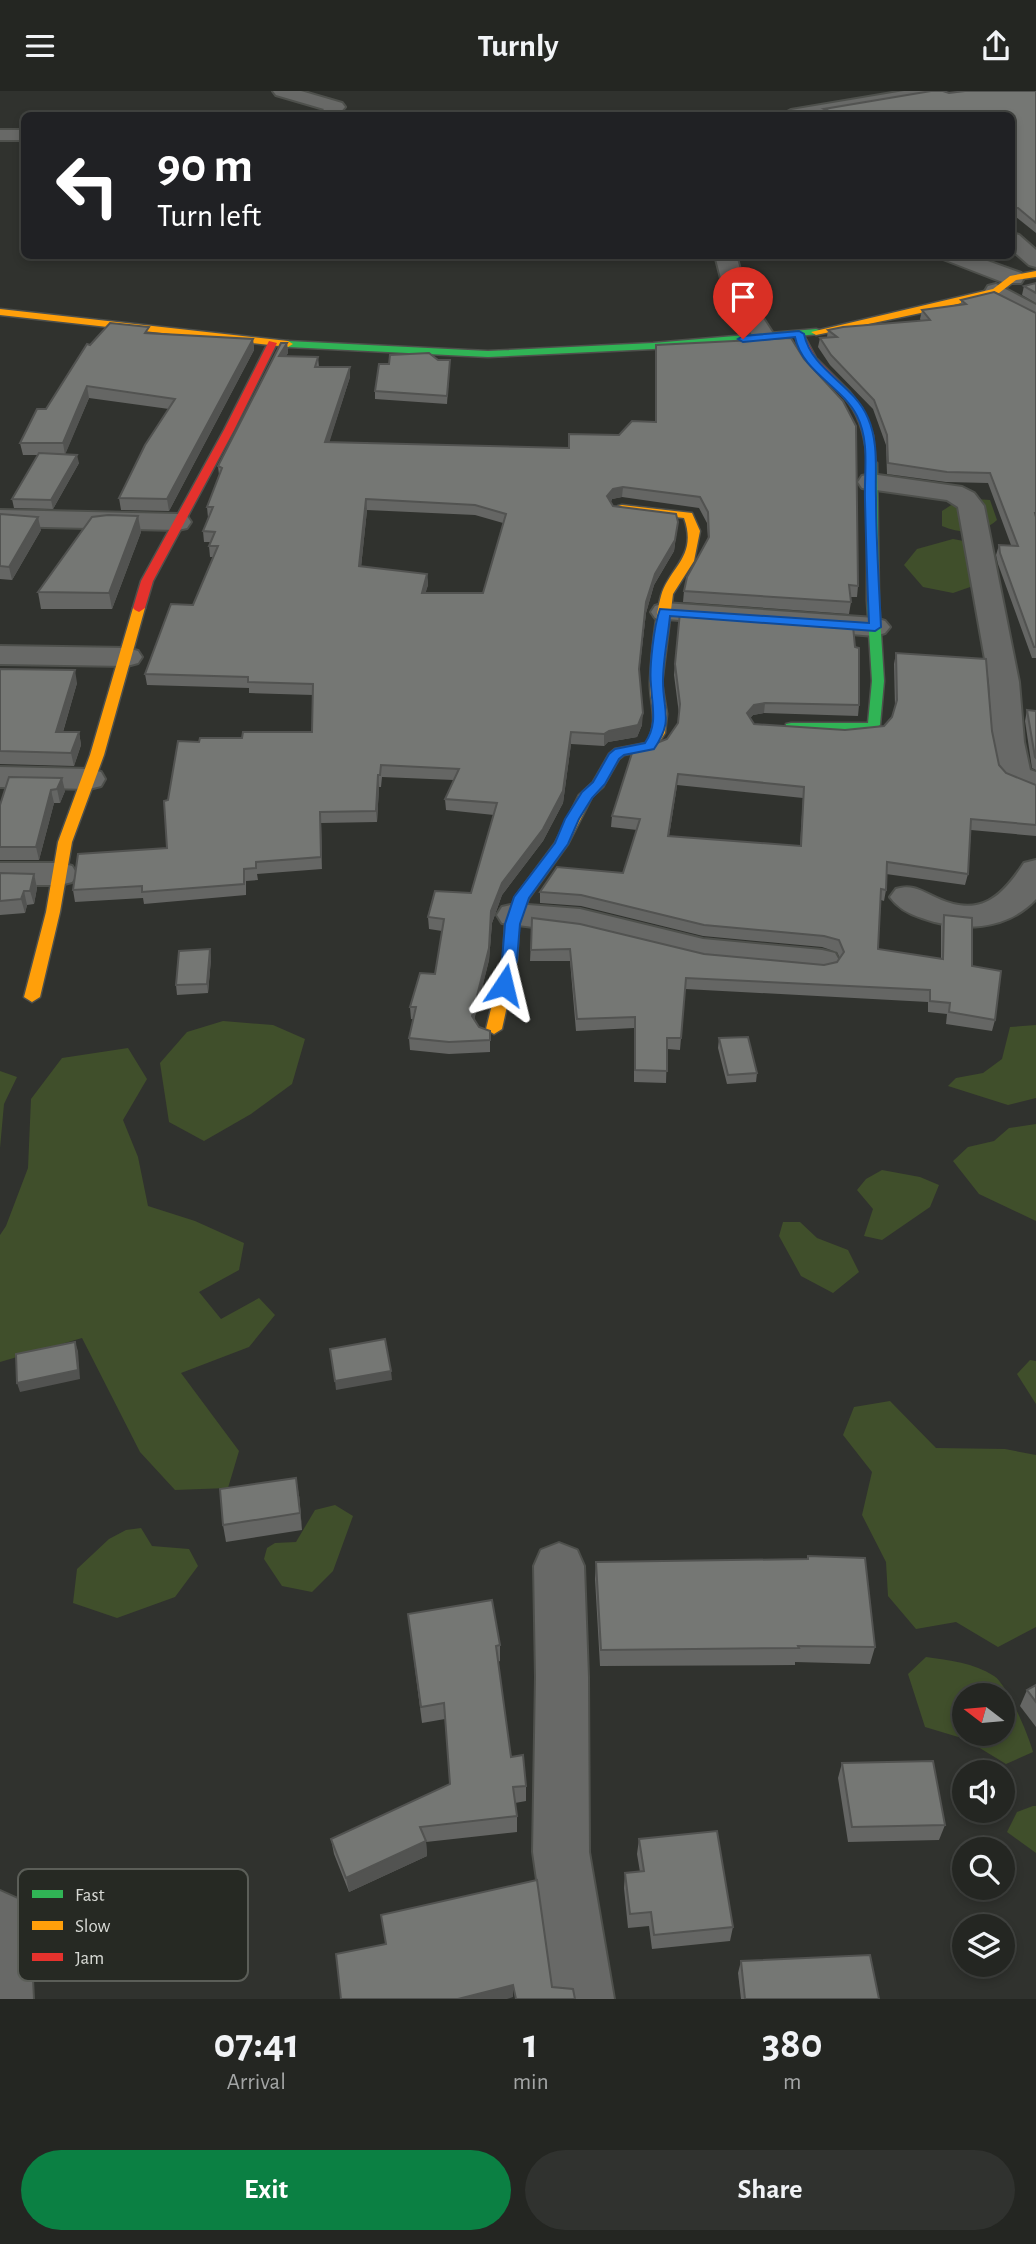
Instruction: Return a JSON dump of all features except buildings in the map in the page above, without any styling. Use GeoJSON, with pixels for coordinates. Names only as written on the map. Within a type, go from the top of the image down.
{"type":"FeatureCollection","features":[{"type":"Feature","properties":{"kind":"street"},"geometry":{"type":"LineString","coordinates":[[282,91],[336,107],[331,112]]}},
{"type":"Feature","properties":{"kind":"street"},"geometry":{"type":"LineString","coordinates":[[809,112],[936,91]]}},
{"type":"Feature","properties":{"kind":"street"},"geometry":{"type":"LineString","coordinates":[[0,135],[21,135]]}},
{"type":"Feature","properties":{"kind":"street"},"geometry":{"type":"LineString","coordinates":[[1015,242],[1036,261]]}},
{"type":"Feature","properties":{"kind":"street"},"geometry":{"type":"LineString","coordinates":[[726,259],[736,294],[765,338]]}},
{"type":"Feature","properties":{"kind":"street"},"geometry":{"type":"LineString","coordinates":[[957,259],[1004,285],[1036,314]]}},
{"type":"Feature","properties":{"kind":"street"},"geometry":{"type":"LineString","coordinates":[[0,312],[272,343],[488,354],[799,334],[932,308],[1036,274]]}},
{"type":"Feature","properties":{"kind":"street"},"geometry":{"type":"LineString","coordinates":[[777,726],[868,729],[874,725],[878,681],[870,482],[872,452],[863,418],[851,398],[818,368],[802,347],[799,334]]}},
{"type":"Feature","properties":{"kind":"street"},"geometry":{"type":"LineString","coordinates":[[32,997],[65,842],[89,779],[127,657],[147,581],[229,431],[272,343]]}},
{"type":"Feature","properties":{"kind":"street"},"geometry":{"type":"LineString","coordinates":[[870,482],[953,493],[965,499],[971,506],[1004,682],[1008,742],[1015,775],[1036,784]]}},
{"type":"Feature","properties":{"kind":"street"},"geometry":{"type":"LineString","coordinates":[[494,1029],[510,960],[515,915],[522,897],[561,844],[586,795],[598,784],[614,757],[620,752],[650,746],[659,733],[661,714],[656,683],[667,594],[688,561],[694,531],[688,515],[622,507]]}},
{"type":"Feature","properties":{"kind":"street"},"geometry":{"type":"LineString","coordinates":[[0,518],[178,522]]}},
{"type":"Feature","properties":{"kind":"street"},"geometry":{"type":"LineString","coordinates":[[665,612],[875,627]]}},
{"type":"Feature","properties":{"kind":"street"},"geometry":{"type":"LineString","coordinates":[[0,655],[127,657]]}},
{"type":"Feature","properties":{"kind":"street"},"geometry":{"type":"LineString","coordinates":[[0,777],[89,779]]}},
{"type":"Feature","properties":{"kind":"street"},"geometry":{"type":"LineString","coordinates":[[908,897],[921,906],[953,915],[981,917],[1005,909],[1030,888],[1036,871]]}},
{"type":"Feature","properties":{"kind":"street"},"geometry":{"type":"LineString","coordinates":[[0,873],[60,874]]}},
{"type":"Feature","properties":{"kind":"street"},"geometry":{"type":"LineString","coordinates":[[515,915],[580,921],[703,951],[821,962]]}},
{"type":"Feature","properties":{"kind":"street"},"geometry":{"type":"LineString","coordinates":[[559,1566],[562,1677],[561,1852],[584,1999]]}},
{"type":"Feature","properties":{"kind":"street"},"geometry":{"type":"LineString","coordinates":[[0,1920],[3,1999]]}},
{"type":"Feature","properties":{"kind":"green space"},"geometry":{"type":"Polygon","coordinates":[[[990,500],[997,520],[971,532],[942,526],[942,511],[956,502],[990,500]]]}},
{"type":"Feature","properties":{"kind":"green space"},"geometry":{"type":"Polygon","coordinates":[[[953,539],[969,542],[973,586],[953,593],[923,587],[904,565],[917,549],[953,539]]]}},
{"type":"Feature","properties":{"kind":"green space"},"geometry":{"type":"Polygon","coordinates":[[[223,1021],[273,1025],[305,1039],[292,1084],[251,1114],[204,1141],[169,1122],[160,1063],[187,1032],[223,1021]]]}},
{"type":"Feature","properties":{"kind":"green space"},"geometry":{"type":"Polygon","coordinates":[[[1036,1025],[1036,1098],[1008,1105],[948,1086],[956,1078],[983,1073],[1002,1059],[1010,1027],[1036,1025]]]}},
{"type":"Feature","properties":{"kind":"green space"},"geometry":{"type":"Polygon","coordinates":[[[128,1048],[147,1079],[123,1120],[138,1157],[148,1206],[195,1221],[244,1243],[239,1270],[199,1292],[221,1319],[259,1298],[275,1315],[249,1347],[181,1373],[239,1451],[228,1488],[175,1490],[140,1452],[82,1338],[0,1362],[0,1235],[28,1168],[31,1099],[62,1058],[128,1048]]]}},
{"type":"Feature","properties":{"kind":"green space"},"geometry":{"type":"Polygon","coordinates":[[[0,1071],[17,1077],[4,1104],[0,1148],[0,1071]]]}},
{"type":"Feature","properties":{"kind":"green space"},"geometry":{"type":"Polygon","coordinates":[[[1036,1124],[1036,1221],[979,1194],[953,1161],[968,1147],[994,1141],[1009,1128],[1036,1124]]]}},
{"type":"Feature","properties":{"kind":"green space"},"geometry":{"type":"Polygon","coordinates":[[[882,1170],[920,1177],[939,1185],[930,1207],[882,1240],[864,1236],[873,1209],[857,1190],[866,1179],[882,1170]]]}},
{"type":"Feature","properties":{"kind":"green space"},"geometry":{"type":"Polygon","coordinates":[[[783,1222],[800,1222],[817,1238],[848,1250],[859,1272],[833,1293],[801,1276],[779,1236],[783,1222]]]}},
{"type":"Feature","properties":{"kind":"green space"},"geometry":{"type":"Polygon","coordinates":[[[1030,1360],[1036,1361],[1036,1404],[1017,1374],[1030,1360]]]}},
{"type":"Feature","properties":{"kind":"green space"},"geometry":{"type":"Polygon","coordinates":[[[890,1401],[936,1448],[1005,1449],[1036,1455],[1036,1627],[998,1647],[956,1622],[916,1629],[888,1596],[886,1562],[862,1515],[872,1472],[843,1435],[854,1407],[890,1401]]]}},
{"type":"Feature","properties":{"kind":"green space"},"geometry":{"type":"Polygon","coordinates":[[[335,1505],[353,1516],[333,1571],[312,1592],[282,1586],[264,1559],[267,1548],[275,1543],[296,1542],[315,1510],[335,1505]]]}},
{"type":"Feature","properties":{"kind":"green space"},"geometry":{"type":"Polygon","coordinates":[[[141,1528],[152,1546],[189,1549],[198,1566],[175,1597],[117,1618],[73,1603],[77,1569],[109,1539],[126,1530],[141,1528]]]}},
{"type":"Feature","properties":{"kind":"green space"},"geometry":{"type":"Polygon","coordinates":[[[926,1657],[970,1665],[994,1676],[1000,1683],[952,1683],[952,1735],[925,1727],[908,1674],[926,1657]]]}},
{"type":"Feature","properties":{"kind":"green space"},"geometry":{"type":"Polygon","coordinates":[[[1015,1708],[1033,1752],[1015,1760],[999,1760],[978,1747],[1015,1747],[1015,1708]]]}},
{"type":"Feature","properties":{"kind":"green space"},"geometry":{"type":"Polygon","coordinates":[[[1036,1806],[1036,1853],[1007,1832],[1012,1823],[1015,1823],[1017,1812],[1036,1806]]]}},
{"type":"Feature","properties":{"kind":"traffic: fast"},"geometry":{"type":"LineString","coordinates":[[288,344],[488,354],[653,346],[816,332]]}},
{"type":"Feature","properties":{"kind":"traffic: fast"},"geometry":{"type":"LineString","coordinates":[[791,727],[868,729],[874,725],[878,681],[873,601],[872,463]]}},
{"type":"Feature","properties":{"kind":"traffic: slow"},"geometry":{"type":"LineString","coordinates":[[816,332],[932,308],[996,291],[1013,278],[1036,274]]}},
{"type":"Feature","properties":{"kind":"traffic: slow"},"geometry":{"type":"LineString","coordinates":[[0,312],[288,344]]}},
{"type":"Feature","properties":{"kind":"traffic: slow"},"geometry":{"type":"LineString","coordinates":[[494,1029],[510,960],[512,924],[522,897],[561,844],[586,795],[598,784],[614,757],[620,752],[650,746],[659,733],[661,714],[656,683],[667,594],[688,561],[694,531],[688,515],[622,508]]}},
{"type":"Feature","properties":{"kind":"traffic: slow"},"geometry":{"type":"LineString","coordinates":[[32,997],[53,912],[65,842],[97,755],[139,608]]}},
{"type":"Feature","properties":{"kind":"traffic: jam"},"geometry":{"type":"LineString","coordinates":[[799,334],[812,360],[846,393],[862,416],[872,463]]}},
{"type":"Feature","properties":{"kind":"traffic: jam"},"geometry":{"type":"LineString","coordinates":[[139,608],[147,581],[229,430],[272,343]]}},
{"type":"Feature","properties":{"kind":"route"},"geometry":{"type":"LineString","coordinates":[[504,985],[510,960],[512,924],[522,897],[561,844],[586,795],[598,784],[614,757],[620,752],[650,746],[659,733],[661,714],[656,683],[665,612],[875,627],[870,496],[872,452],[863,418],[851,398],[818,368],[802,347],[799,334],[743,339]]}}]}
